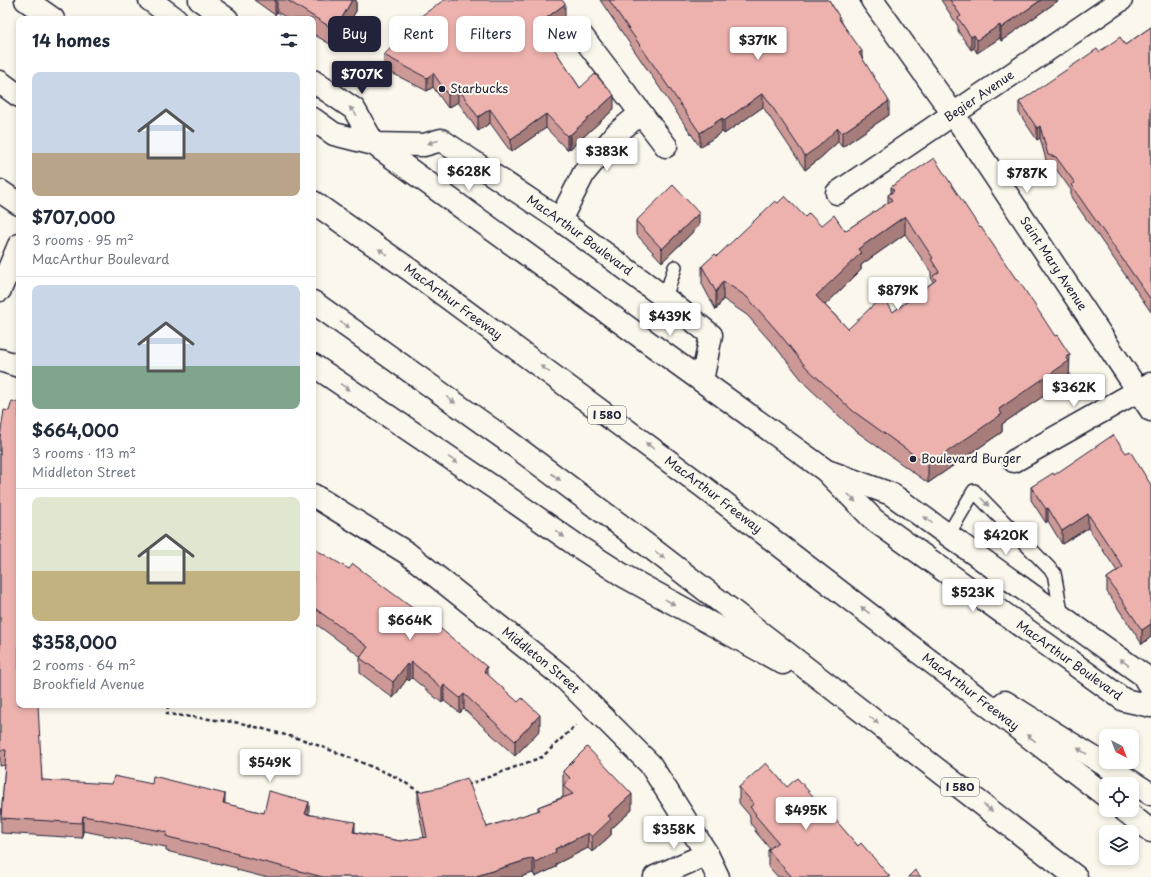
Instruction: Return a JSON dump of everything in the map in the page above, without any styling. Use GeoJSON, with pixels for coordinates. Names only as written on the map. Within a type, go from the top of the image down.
{"type":"FeatureCollection","features":[{"type":"Feature","properties":{"kind":"main road"},"geometry":{"type":"LineString","coordinates":[[26,0],[49,16]]}},
{"type":"Feature","properties":{"kind":"main road"},"geometry":{"type":"LineString","coordinates":[[150,0],[172,16]]}},
{"type":"Feature","properties":{"kind":"main road"},"geometry":{"type":"LineString","coordinates":[[200,0],[223,16]]}},
{"type":"Feature","properties":{"kind":"main road","name":"Saint Mary Avenue"},"geometry":{"type":"LineString","coordinates":[[872,0],[1144,388],[1151,410]]}},
{"type":"Feature","properties":{"kind":"main road","name":"Begier Avenue"},"geometry":{"type":"LineString","coordinates":[[837,193],[954,115],[1121,0]]}},
{"type":"Feature","properties":{"kind":"main road"},"geometry":{"type":"LineString","coordinates":[[591,48],[666,146]]}},
{"type":"Feature","properties":{"kind":"main road","name":"MacArthur Boulevard"},"geometry":{"type":"LineString","coordinates":[[316,82],[354,110],[374,144],[825,470],[874,520],[1124,700],[1151,706]]}},
{"type":"Feature","properties":{"kind":"main road"},"geometry":{"type":"LineString","coordinates":[[560,220],[584,173],[617,133],[641,113]]}},
{"type":"Feature","properties":{"kind":"main road","name":"MacArthur Boulevard"},"geometry":{"type":"LineString","coordinates":[[316,121],[334,134],[374,144],[424,145],[441,140],[560,220],[665,298],[711,335],[702,381]]}},
{"type":"Feature","properties":{"kind":"main road"},"geometry":{"type":"LineString","coordinates":[[0,191],[16,202]]}},
{"type":"Feature","properties":{"kind":"main road","name":"MacArthur Freeway"},"geometry":{"type":"LineString","coordinates":[[316,204],[410,270],[701,485],[1099,791]]}},
{"type":"Feature","properties":{"kind":"main road"},"geometry":{"type":"LineString","coordinates":[[8,279],[16,254]]}},
{"type":"Feature","properties":{"kind":"main road","name":"I 580"},"geometry":{"type":"LineString","coordinates":[[316,304],[508,441],[661,556],[1076,877]]}},
{"type":"Feature","properties":{"kind":"main road"},"geometry":{"type":"LineString","coordinates":[[0,360],[16,365]]}},
{"type":"Feature","properties":{"kind":"main road"},"geometry":{"type":"LineString","coordinates":[[316,367],[579,547],[624,576],[843,696]]}},
{"type":"Feature","properties":{"kind":"main road"},"geometry":{"type":"LineString","coordinates":[[1014,461],[1144,388]]}},
{"type":"Feature","properties":{"kind":"main road","name":"MacArthur Boulevard"},"geometry":{"type":"LineString","coordinates":[[825,470],[891,494],[1143,675],[1151,689]]}},
{"type":"Feature","properties":{"kind":"main road","name":"Middleton Street"},"geometry":{"type":"LineString","coordinates":[[316,497],[407,553],[564,678],[650,764],[707,854],[718,877]]}},
{"type":"Feature","properties":{"kind":"main road"},"geometry":{"type":"LineString","coordinates":[[896,634],[1151,794]]}},
{"type":"Feature","properties":{"kind":"main road"},"geometry":{"type":"LineString","coordinates":[[1133,817],[1151,831]]}},
{"type":"Feature","properties":{"kind":"main road"},"geometry":{"type":"LineString","coordinates":[[655,877],[707,854]]}},
{"type":"Feature","properties":{"kind":"lane"},"geometry":{"type":"LineString","coordinates":[[665,298],[675,267]]}},
{"type":"Feature","properties":{"kind":"lane"},"geometry":{"type":"LineString","coordinates":[[948,535],[974,491],[1054,573],[1062,617]]}},
{"type":"Feature","properties":{"kind":"path"},"geometry":{"type":"LineString","coordinates":[[463,786],[542,757],[594,707]]}},
{"type":"Feature","properties":{"kind":"path"},"geometry":{"type":"LineString","coordinates":[[168,708],[167,714],[241,723],[304,740],[352,758],[398,778],[426,797]]}},
{"type":"Feature","properties":{"kind":"building"},"geometry":{"type":"Polygon","coordinates":[[[287,0],[352,0],[343,16],[328,16],[328,26],[316,18],[316,16],[313,16],[287,0]]]}},
{"type":"Feature","properties":{"kind":"building"},"geometry":{"type":"Polygon","coordinates":[[[444,0],[562,0],[565,4],[549,16],[533,16],[533,52],[556,52],[580,88],[595,74],[614,95],[570,135],[569,134],[567,136],[546,114],[511,139],[490,109],[478,117],[458,88],[448,95],[433,73],[427,78],[384,55],[389,50],[389,52],[448,52],[448,16],[421,16],[444,0]]]}},
{"type":"Feature","properties":{"kind":"building"},"geometry":{"type":"Polygon","coordinates":[[[609,0],[829,0],[840,18],[839,19],[862,51],[859,53],[889,101],[842,133],[838,128],[818,147],[805,156],[763,93],[724,121],[722,118],[700,133],[609,0]]]}},
{"type":"Feature","properties":{"kind":"building"},"geometry":{"type":"Polygon","coordinates":[[[950,0],[1041,0],[1001,28],[1000,25],[977,40],[974,35],[971,37],[958,18],[961,16],[950,0]]]}},
{"type":"Feature","properties":{"kind":"building"},"geometry":{"type":"Polygon","coordinates":[[[1151,27],[1151,300],[1071,185],[1075,183],[1056,157],[1048,155],[1040,126],[1037,128],[1019,102],[1097,49],[1099,52],[1120,37],[1125,45],[1151,27]]]}},
{"type":"Feature","properties":{"kind":"building"},"geometry":{"type":"Polygon","coordinates":[[[934,158],[980,228],[981,227],[1055,336],[1057,335],[1070,355],[1066,357],[1069,361],[999,409],[1002,414],[928,465],[853,411],[806,367],[747,297],[723,281],[716,292],[702,266],[715,254],[717,256],[775,201],[778,203],[785,196],[805,217],[809,213],[821,226],[834,215],[845,231],[892,200],[888,195],[894,191],[891,187],[934,158]],[[905,216],[858,249],[861,253],[816,296],[848,329],[883,296],[893,312],[936,280],[933,276],[939,272],[931,259],[933,258],[905,216]]]}},
{"type":"Feature","properties":{"kind":"building"},"geometry":{"type":"Polygon","coordinates":[[[673,185],[699,213],[662,249],[636,221],[673,185]]]}},
{"type":"Feature","properties":{"kind":"building"},"geometry":{"type":"Polygon","coordinates":[[[12,401],[16,402],[16,708],[38,708],[42,780],[112,784],[114,776],[152,784],[153,776],[225,794],[223,803],[264,813],[269,791],[309,802],[305,814],[355,822],[353,832],[400,841],[427,837],[418,792],[446,786],[467,778],[487,827],[540,810],[538,807],[573,794],[563,786],[570,778],[563,771],[587,747],[632,794],[608,816],[611,819],[592,837],[588,833],[555,849],[556,852],[535,862],[533,858],[473,877],[323,877],[237,855],[238,853],[172,838],[166,836],[167,832],[83,816],[82,823],[1,818],[6,750],[0,750],[0,437],[4,410],[9,411],[12,401]]]}},
{"type":"Feature","properties":{"kind":"building"},"geometry":{"type":"Polygon","coordinates":[[[1113,435],[1126,453],[1130,451],[1151,485],[1151,624],[1142,630],[1107,578],[1123,567],[1088,514],[1062,531],[1048,508],[1046,509],[1031,487],[1053,473],[1054,475],[1113,435]]]}},
{"type":"Feature","properties":{"kind":"building"},"geometry":{"type":"Polygon","coordinates":[[[316,550],[349,569],[353,564],[441,629],[487,667],[484,671],[518,702],[522,698],[540,715],[515,741],[464,694],[460,698],[444,685],[442,688],[412,662],[409,666],[407,664],[393,682],[360,658],[368,647],[316,609],[316,550]]]}},
{"type":"Feature","properties":{"kind":"building"},"geometry":{"type":"Polygon","coordinates":[[[766,763],[787,787],[797,778],[858,846],[861,843],[890,877],[792,877],[768,850],[778,842],[755,815],[756,814],[750,807],[754,804],[739,787],[766,763]]]}},
{"type":"Feature","properties":{"kind":"building"},"geometry":{"type":"Polygon","coordinates":[[[915,870],[921,877],[908,877],[915,870]]]}},
{"type":"Feature","properties":{"kind":"place","name":"Starbucks"},"geometry":{"type":"Point","coordinates":[442,89]}},
{"type":"Feature","properties":{"kind":"place","name":"Boulevard Burger"},"geometry":{"type":"Point","coordinates":[913,459]}}]}
